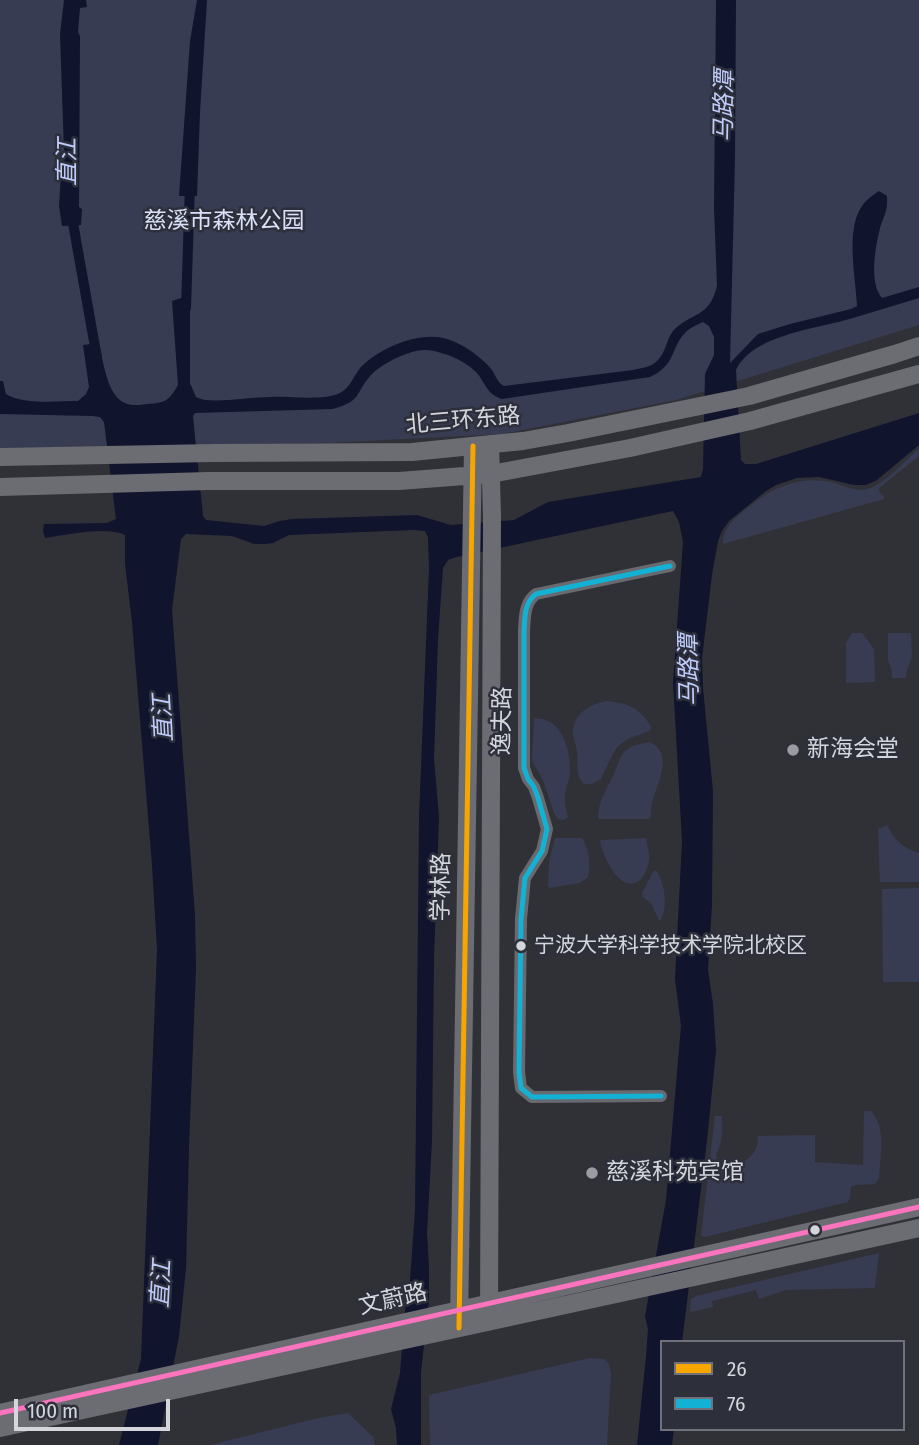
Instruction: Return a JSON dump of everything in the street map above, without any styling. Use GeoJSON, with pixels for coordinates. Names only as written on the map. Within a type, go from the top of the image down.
{"type":"FeatureCollection","features":[{"type":"Feature","properties":{"kind":"main road","name":"北三环东路"},"geometry":{"type":"LineString","coordinates":[[0,457],[412,452],[523,441],[749,396],[919,346]]}},
{"type":"Feature","properties":{"kind":"main road"},"geometry":{"type":"LineString","coordinates":[[0,487],[208,481],[399,481],[491,474],[617,451],[750,421],[919,374]]}},
{"type":"Feature","properties":{"kind":"main road","name":"学林路"},"geometry":{"type":"LineString","coordinates":[[482,445],[491,474],[492,516],[489,1313]]}},
{"type":"Feature","properties":{"kind":"main road","name":"学林路"},"geometry":{"type":"LineString","coordinates":[[459,1328],[473,475],[482,445]]}},
{"type":"Feature","properties":{"kind":"main road","name":"文蔚路"},"geometry":{"type":"LineString","coordinates":[[394,1333],[440,1332],[459,1328],[489,1313],[647,1268],[919,1207]]}},
{"type":"Feature","properties":{"kind":"main road","name":"文蔚路"},"geometry":{"type":"LineString","coordinates":[[0,1413],[167,1384],[394,1333],[440,1314],[459,1310],[489,1313],[646,1287],[919,1228]]}},
{"type":"Feature","properties":{"kind":"main road","name":"文蔚路"},"geometry":{"type":"LineString","coordinates":[[0,1428],[121,1394]]}},
{"type":"Feature","properties":{"kind":"street","name":"逸夫路"},"geometry":{"type":"LineString","coordinates":[[661,1096],[533,1097],[522,1088],[519,1072],[525,878],[542,851],[547,830],[534,787],[524,768],[524,621],[525,611],[536,594],[670,566]]}},
{"type":"Feature","properties":{"kind":"green space","name":"慈溪市森林公园"},"geometry":{"type":"Polygon","coordinates":[[[0,0],[919,0],[919,325],[676,400],[502,434],[326,443],[0,448],[0,0]]]}},
{"type":"Feature","properties":{"kind":"green space"},"geometry":{"type":"Polygon","coordinates":[[[919,449],[919,456],[879,488],[884,499],[723,544],[725,533],[733,520],[755,502],[782,486],[814,480],[857,490],[868,489],[888,477],[919,449]]]}},
{"type":"Feature","properties":{"kind":"green space"},"geometry":{"type":"Polygon","coordinates":[[[852,633],[862,633],[874,649],[875,682],[846,683],[846,643],[852,633]]]}},
{"type":"Feature","properties":{"kind":"green space"},"geometry":{"type":"Polygon","coordinates":[[[888,633],[911,633],[912,657],[906,678],[892,678],[888,660],[888,633]]]}},
{"type":"Feature","properties":{"kind":"green space"},"geometry":{"type":"Polygon","coordinates":[[[606,701],[621,703],[638,711],[651,726],[650,731],[622,743],[614,752],[601,779],[592,784],[584,784],[578,773],[573,729],[581,713],[606,701]]]}},
{"type":"Feature","properties":{"kind":"green space"},"geometry":{"type":"Polygon","coordinates":[[[534,718],[553,724],[566,742],[570,777],[565,800],[568,817],[564,820],[558,819],[554,813],[543,780],[532,761],[534,718]]]}},
{"type":"Feature","properties":{"kind":"green space"},"geometry":{"type":"Polygon","coordinates":[[[649,742],[657,747],[663,761],[650,819],[598,819],[602,797],[622,755],[629,748],[649,742]]]}},
{"type":"Feature","properties":{"kind":"green space"},"geometry":{"type":"Polygon","coordinates":[[[887,825],[900,843],[919,853],[919,882],[880,882],[878,829],[887,825]]]}},
{"type":"Feature","properties":{"kind":"green space"},"geometry":{"type":"Polygon","coordinates":[[[555,838],[582,838],[588,852],[589,867],[588,877],[580,883],[550,888],[548,886],[549,861],[555,838]]]}},
{"type":"Feature","properties":{"kind":"green space"},"geometry":{"type":"Polygon","coordinates":[[[646,838],[649,863],[646,871],[640,880],[626,883],[613,872],[600,840],[646,838]]]}},
{"type":"Feature","properties":{"kind":"green space"},"geometry":{"type":"Polygon","coordinates":[[[656,870],[664,895],[663,914],[659,921],[651,903],[642,893],[656,870]]]}},
{"type":"Feature","properties":{"kind":"green space"},"geometry":{"type":"Polygon","coordinates":[[[919,888],[919,982],[883,982],[882,889],[919,888]]]}},
{"type":"Feature","properties":{"kind":"green space"},"geometry":{"type":"Polygon","coordinates":[[[864,1111],[871,1111],[881,1134],[879,1178],[875,1184],[851,1187],[848,1202],[701,1236],[715,1116],[722,1116],[722,1137],[716,1156],[722,1168],[732,1167],[750,1157],[757,1146],[758,1136],[815,1135],[815,1162],[863,1165],[864,1111]]]}},
{"type":"Feature","properties":{"kind":"green space"},"geometry":{"type":"Polygon","coordinates":[[[879,1253],[875,1288],[786,1290],[759,1299],[756,1290],[712,1301],[713,1307],[690,1312],[691,1299],[696,1296],[879,1253]]]}},
{"type":"Feature","properties":{"kind":"green space"},"geometry":{"type":"Polygon","coordinates":[[[590,1358],[604,1359],[609,1364],[611,1373],[607,1445],[430,1445],[429,1395],[590,1358]]]}},
{"type":"Feature","properties":{"kind":"green space"},"geometry":{"type":"Polygon","coordinates":[[[348,1413],[373,1437],[375,1445],[210,1445],[318,1418],[348,1413]]]}},
{"type":"Feature","properties":{"kind":"water"},"geometry":{"type":"Polygon","coordinates":[[[64,0],[86,0],[87,7],[80,8],[78,32],[81,225],[62,226],[59,206],[64,152],[60,34],[64,0]]]}},
{"type":"Feature","properties":{"kind":"water"},"geometry":{"type":"Polygon","coordinates":[[[197,0],[207,0],[197,196],[179,196],[190,41],[197,0]]]}},
{"type":"Feature","properties":{"kind":"water","name":"马路潭"},"geometry":{"type":"Polygon","coordinates":[[[716,0],[736,0],[730,363],[758,334],[857,306],[854,228],[862,206],[879,191],[887,196],[887,201],[875,255],[874,275],[878,292],[882,298],[919,287],[919,298],[785,336],[755,349],[744,358],[736,370],[741,460],[745,464],[756,464],[919,413],[919,445],[877,480],[866,485],[819,477],[797,478],[776,485],[729,521],[718,541],[702,658],[713,791],[712,904],[708,970],[716,1051],[682,1340],[660,1340],[660,1431],[674,1431],[672,1445],[637,1445],[648,1329],[645,1316],[666,1200],[681,1026],[675,979],[682,841],[673,682],[683,542],[679,522],[673,511],[457,557],[448,560],[443,568],[434,759],[439,817],[432,1141],[427,1233],[429,1300],[421,1372],[421,1445],[397,1445],[391,1409],[400,1373],[415,1210],[419,817],[428,537],[425,531],[414,530],[289,535],[265,544],[254,544],[232,536],[186,534],[181,539],[172,610],[195,915],[196,968],[186,1268],[179,1336],[158,1445],[119,1445],[141,1359],[157,950],[132,622],[125,564],[125,535],[97,531],[45,538],[44,524],[107,523],[116,519],[104,422],[100,417],[92,416],[0,414],[0,381],[3,381],[6,394],[22,400],[78,401],[89,387],[83,345],[99,343],[107,377],[119,399],[133,405],[162,402],[172,395],[178,385],[172,301],[190,295],[190,383],[196,397],[205,400],[316,398],[340,393],[346,389],[360,368],[377,354],[421,337],[443,338],[463,346],[488,365],[504,386],[633,370],[658,360],[673,331],[705,309],[714,297],[717,286],[714,208],[716,0]],[[703,322],[688,330],[665,367],[650,377],[502,399],[493,394],[476,372],[463,362],[448,355],[420,350],[383,365],[366,381],[354,399],[333,409],[195,413],[193,416],[203,516],[206,520],[264,526],[292,519],[417,515],[451,525],[514,520],[548,502],[701,477],[705,374],[714,355],[714,337],[709,326],[703,322]]]}},
{"type":"Feature","properties":{"kind":"waterway"},"geometry":{"type":"LineString","coordinates":[[186,308],[190,184]]}},
{"type":"Feature","properties":{"kind":"waterway","name":"直江"},"geometry":{"type":"LineString","coordinates":[[71,212],[97,358]]}},
{"type":"Feature","properties":{"kind":"transit line","name":"26"},"geometry":{"type":"LineString","coordinates":[[459,1328],[473,446]]}},
{"type":"Feature","properties":{"kind":"transit line","name":"76"},"geometry":{"type":"LineString","coordinates":[[661,1096],[532,1097],[521,1088],[521,919],[525,878],[542,851],[547,829],[534,787],[524,768],[524,631],[527,606],[536,594],[670,566]]}},
{"type":"Feature","properties":{"kind":"transit line"},"geometry":{"type":"LineString","coordinates":[[0,1413],[919,1207]]}},
{"type":"Feature","properties":{"kind":"place","name":"新海会堂"},"geometry":{"type":"Point","coordinates":[793,750]}},
{"type":"Feature","properties":{"kind":"place","name":"宁波大学科学技术学院北校区"},"geometry":{"type":"Point","coordinates":[521,946]}},
{"type":"Feature","properties":{"kind":"place","name":"慈溪科苑宾馆"},"geometry":{"type":"Point","coordinates":[592,1173]}}]}
